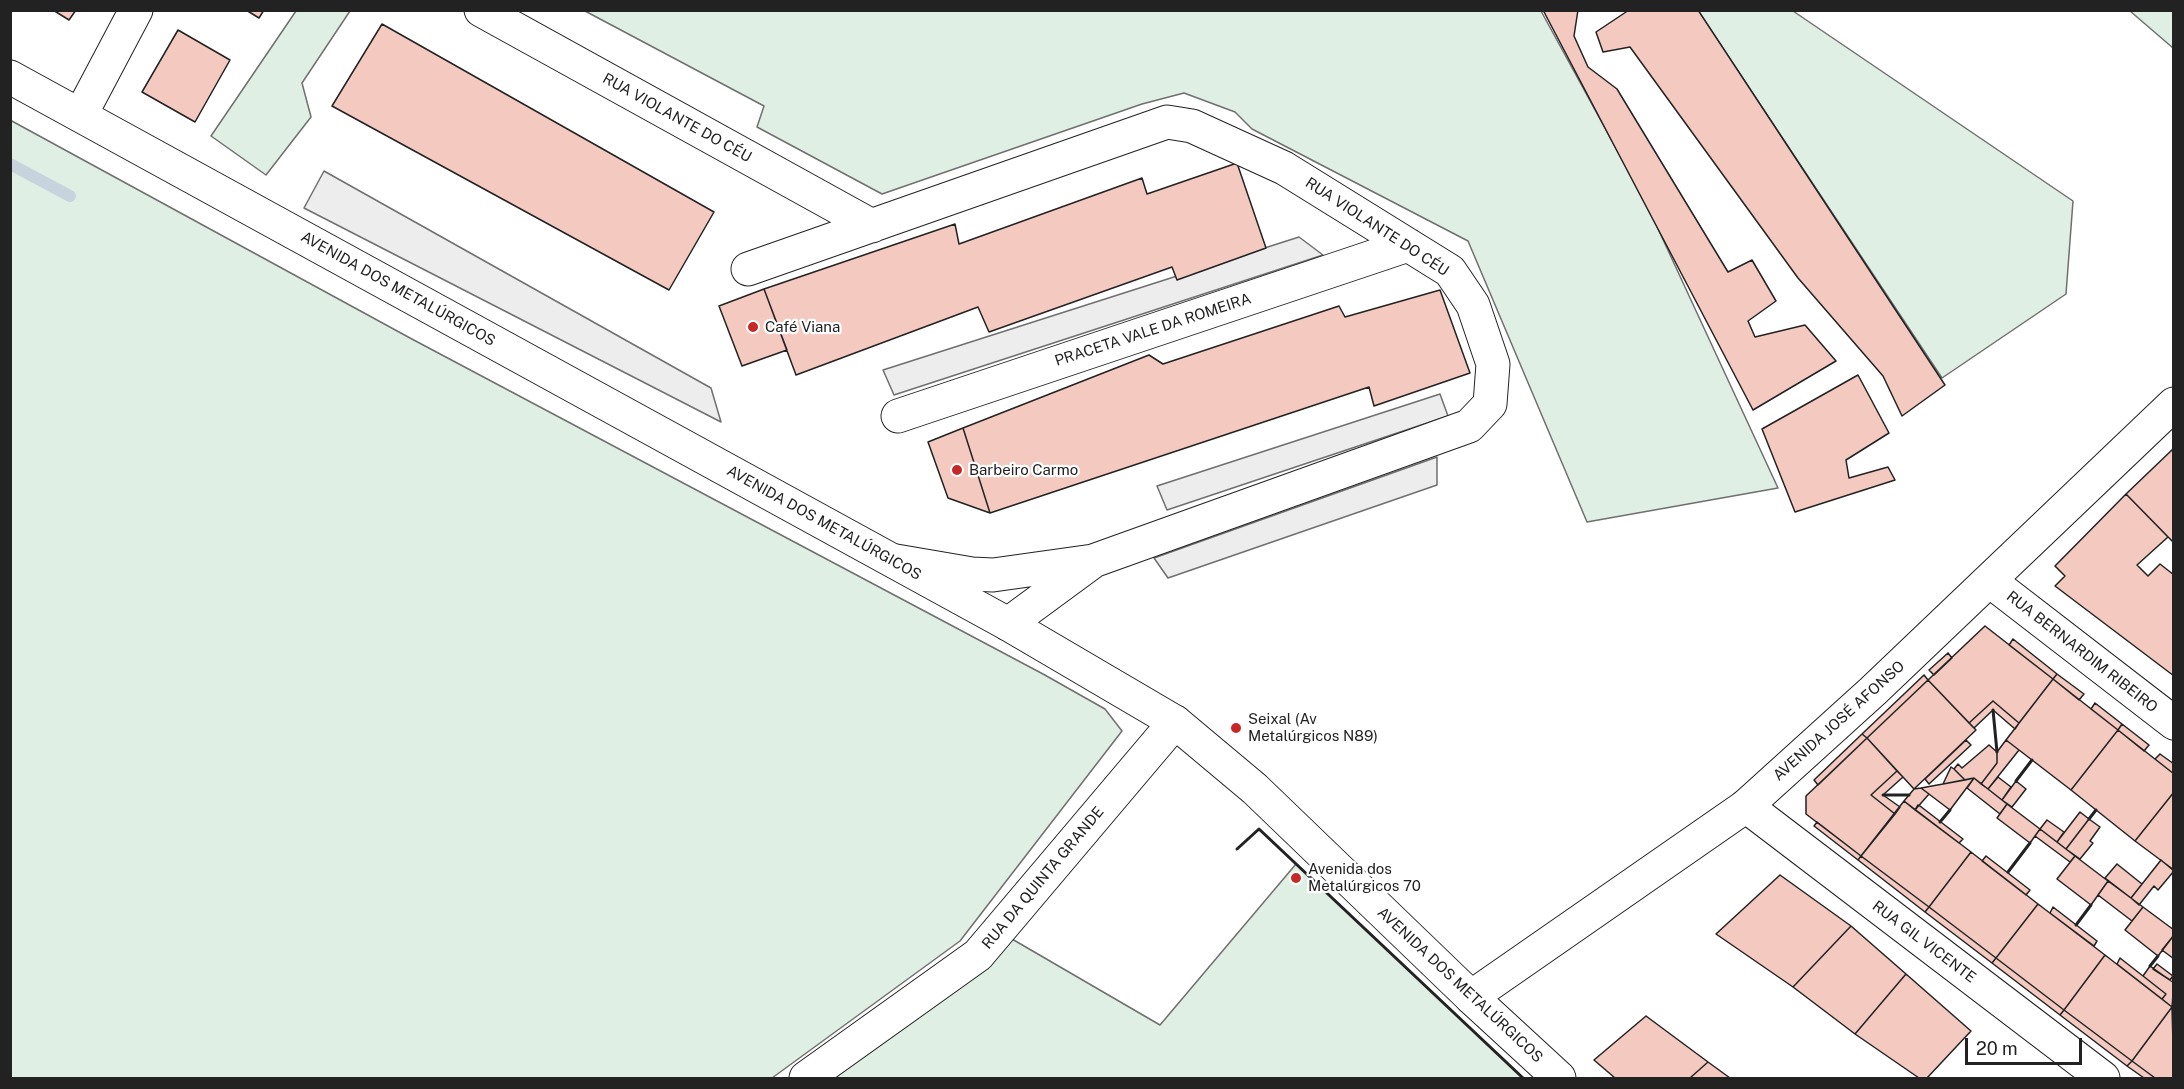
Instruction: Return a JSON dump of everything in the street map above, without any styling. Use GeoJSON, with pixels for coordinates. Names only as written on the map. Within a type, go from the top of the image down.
{"type":"FeatureCollection","features":[{"type":"Feature","properties":{"kind":"street"},"geometry":{"type":"LineString","coordinates":[[81,114],[136,10]]}},
{"type":"Feature","properties":{"kind":"street","name":"RUA VIOLANTE DO CÉU"},"geometry":{"type":"LineString","coordinates":[[481,10],[872,226]]}},
{"type":"Feature","properties":{"kind":"street","name":"AVENIDA DOS METALÚRGICOS"},"geometry":{"type":"LineString","coordinates":[[10,77],[1008,624],[1174,722],[1255,789],[1471,997],[1559,1078]]}},
{"type":"Feature","properties":{"kind":"street","name":"RUA VIOLANTE DO CÉU"},"geometry":{"type":"LineString","coordinates":[[748,269],[1167,122],[1192,126],[1284,168],[1450,271],[1473,305],[1493,364],[1490,404],[1469,426],[1093,561],[993,575],[972,574],[892,560]]}},
{"type":"Feature","properties":{"kind":"street","name":"PRACETA VALE DA ROMEIRA"},"geometry":{"type":"LineString","coordinates":[[898,416],[1408,245]]}},
{"type":"Feature","properties":{"kind":"street","name":"AVENIDA JOSÉ AFONSO"},"geometry":{"type":"LineString","coordinates":[[1471,997],[1746,806],[1873,691],[2174,404]]}},
{"type":"Feature","properties":{"kind":"street","name":"RUA VIOLANTE DO CÉU"},"geometry":{"type":"LineString","coordinates":[[1008,624],[1093,561]]}},
{"type":"Feature","properties":{"kind":"street","name":"RUA BERNARDIM RIBEIRO"},"geometry":{"type":"LineString","coordinates":[[1990,581],[2174,723]]}},
{"type":"Feature","properties":{"kind":"street","name":"RUA DA QUINTA GRANDE"},"geometry":{"type":"LineString","coordinates":[[806,1078],[978,955],[1174,722]]}},
{"type":"Feature","properties":{"kind":"street","name":"RUA GIL VICENTE"},"geometry":{"type":"LineString","coordinates":[[1746,806],[2103,1078]]}},
{"type":"Feature","properties":{"kind":"green space"},"geometry":{"type":"Polygon","coordinates":[[[296,11],[350,11],[302,83],[311,117],[266,175],[211,136],[296,11]]]}},
{"type":"Feature","properties":{"kind":"green space"},"geometry":{"type":"Polygon","coordinates":[[[585,11],[1541,11],[1647,205],[1778,488],[1587,522],[1468,241],[1252,129],[1235,112],[1184,93],[1142,104],[882,194],[757,127],[764,106],[585,11]]]}},
{"type":"Feature","properties":{"kind":"green space"},"geometry":{"type":"Polygon","coordinates":[[[1698,11],[1793,11],[2073,201],[2066,294],[1942,378],[1698,11]]]}},
{"type":"Feature","properties":{"kind":"green space"},"geometry":{"type":"Polygon","coordinates":[[[2130,11],[2173,11],[2173,48],[2130,11]]]}},
{"type":"Feature","properties":{"kind":"green space"},"geometry":{"type":"Polygon","coordinates":[[[10,120],[410,338],[1043,674],[1105,709],[1122,731],[960,941],[772,1078],[11,1078],[10,120]]]}},
{"type":"Feature","properties":{"kind":"green space"},"geometry":{"type":"Polygon","coordinates":[[[1296,864],[1523,1078],[823,1078],[1012,939],[1160,1025],[1296,864]]]}},
{"type":"Feature","properties":{"kind":"shaded area"},"geometry":{"type":"Polygon","coordinates":[[[324,171],[711,388],[721,422],[304,208],[324,171]]]}},
{"type":"Feature","properties":{"kind":"shaded area"},"geometry":{"type":"Polygon","coordinates":[[[1299,237],[1323,255],[894,395],[883,370],[1299,237]]]}},
{"type":"Feature","properties":{"kind":"shaded area"},"geometry":{"type":"Polygon","coordinates":[[[1440,394],[1448,416],[1167,510],[1157,486],[1440,394]]]}},
{"type":"Feature","properties":{"kind":"shaded area"},"geometry":{"type":"Polygon","coordinates":[[[1437,457],[1437,485],[1168,578],[1154,558],[1437,457]]]}},
{"type":"Feature","properties":{"kind":"building"},"geometry":{"type":"Polygon","coordinates":[[[53,10],[76,10],[69,20],[53,10]]]}},
{"type":"Feature","properties":{"kind":"building"},"geometry":{"type":"Polygon","coordinates":[[[246,10],[264,10],[259,18],[246,10]]]}},
{"type":"Feature","properties":{"kind":"building"},"geometry":{"type":"Polygon","coordinates":[[[1543,10],[1578,10],[1574,36],[1588,67],[1617,89],[1728,272],[1752,260],[1776,301],[1748,321],[1755,337],[1805,325],[1836,361],[1753,410],[1543,10]]]}},
{"type":"Feature","properties":{"kind":"building"},"geometry":{"type":"Polygon","coordinates":[[[1629,10],[1698,10],[1945,385],[1902,416],[1883,376],[1798,278],[1630,47],[1603,52],[1596,32],[1629,10]]]}},
{"type":"Feature","properties":{"kind":"building"},"geometry":{"type":"Polygon","coordinates":[[[382,24],[714,212],[669,290],[332,106],[382,24]]]}},
{"type":"Feature","properties":{"kind":"building"},"geometry":{"type":"Polygon","coordinates":[[[178,30],[230,60],[195,122],[142,92],[178,30]]]}},
{"type":"Feature","properties":{"kind":"building"},"geometry":{"type":"Polygon","coordinates":[[[1237,163],[1266,248],[1177,280],[1172,267],[989,332],[978,307],[796,375],[764,289],[955,224],[959,244],[1142,178],[1147,194],[1237,163]]]}},
{"type":"Feature","properties":{"kind":"building"},"geometry":{"type":"Polygon","coordinates":[[[764,289],[787,350],[742,366],[719,306],[764,289]]]}},
{"type":"Feature","properties":{"kind":"building"},"geometry":{"type":"Polygon","coordinates":[[[1440,290],[1470,373],[1374,406],[1369,387],[990,513],[963,428],[1149,355],[1163,364],[1339,306],[1345,317],[1440,290]]]}},
{"type":"Feature","properties":{"kind":"building"},"geometry":{"type":"Polygon","coordinates":[[[1858,375],[1889,433],[1846,460],[1849,478],[1888,467],[1895,480],[1795,512],[1762,429],[1858,375]]]}},
{"type":"Feature","properties":{"kind":"building","name":"Barbeiro Carmo"},"geometry":{"type":"Polygon","coordinates":[[[963,428],[990,513],[948,498],[928,442],[963,428]]]}},
{"type":"Feature","properties":{"kind":"building"},"geometry":{"type":"Polygon","coordinates":[[[2174,448],[2174,543],[2126,494],[2174,448]]]}},
{"type":"Feature","properties":{"kind":"building"},"geometry":{"type":"Polygon","coordinates":[[[2126,494],[2168,537],[2137,565],[2148,576],[2160,564],[2174,575],[2174,676],[2055,586],[2065,576],[2055,566],[2126,494]]]}},
{"type":"Feature","properties":{"kind":"building"},"geometry":{"type":"Polygon","coordinates":[[[1985,626],[2053,679],[2019,723],[1993,701],[1969,723],[1928,680],[1985,626]]]}},
{"type":"Feature","properties":{"kind":"building"},"geometry":{"type":"Polygon","coordinates":[[[2013,639],[2057,674],[2053,679],[2009,645],[2013,639]]]}},
{"type":"Feature","properties":{"kind":"building"},"geometry":{"type":"Polygon","coordinates":[[[1948,653],[1952,658],[1934,675],[1929,670],[1948,653]]]}},
{"type":"Feature","properties":{"kind":"building"},"geometry":{"type":"Polygon","coordinates":[[[2057,674],[2084,694],[2079,700],[2053,679],[2057,674]]]}},
{"type":"Feature","properties":{"kind":"building"},"geometry":{"type":"Polygon","coordinates":[[[1924,675],[1928,680],[1867,738],[1862,734],[1924,675]]]}},
{"type":"Feature","properties":{"kind":"building"},"geometry":{"type":"Polygon","coordinates":[[[2053,679],[2118,730],[2071,790],[2006,740],[2053,679]]]}},
{"type":"Feature","properties":{"kind":"building"},"geometry":{"type":"Polygon","coordinates":[[[1928,680],[1976,730],[1914,789],[1867,738],[1928,680]]]}},
{"type":"Feature","properties":{"kind":"building"},"geometry":{"type":"Polygon","coordinates":[[[1993,701],[2019,723],[2015,729],[1993,710],[1974,728],[1969,723],[1993,701]]]}},
{"type":"Feature","properties":{"kind":"building"},"geometry":{"type":"Polygon","coordinates":[[[2095,703],[2122,724],[2118,730],[2091,709],[2095,703]]]}},
{"type":"Feature","properties":{"kind":"building"},"geometry":{"type":"Polygon","coordinates":[[[2122,724],[2149,745],[2144,751],[2118,730],[2122,724]]]}},
{"type":"Feature","properties":{"kind":"building"},"geometry":{"type":"Polygon","coordinates":[[[2118,730],[2174,774],[2174,792],[2135,841],[2071,790],[2118,730]]]}},
{"type":"Feature","properties":{"kind":"building"},"geometry":{"type":"Polygon","coordinates":[[[1862,734],[1867,738],[1818,785],[1814,780],[1862,734]]]}},
{"type":"Feature","properties":{"kind":"building"},"geometry":{"type":"Polygon","coordinates":[[[1867,738],[1897,771],[1871,795],[1895,814],[1861,856],[1806,814],[1806,796],[1867,738]]]}},
{"type":"Feature","properties":{"kind":"building"},"geometry":{"type":"Polygon","coordinates":[[[1966,740],[1971,745],[1929,784],[1925,779],[1966,740]]]}},
{"type":"Feature","properties":{"kind":"building"},"geometry":{"type":"Polygon","coordinates":[[[2006,740],[2019,750],[1988,789],[1981,784],[1997,763],[1997,752],[2006,740]]]}},
{"type":"Feature","properties":{"kind":"building"},"geometry":{"type":"Polygon","coordinates":[[[1989,745],[1997,752],[1997,763],[1981,784],[1974,778],[1965,780],[1954,769],[1958,764],[1962,768],[1989,745]]]}},
{"type":"Feature","properties":{"kind":"building"},"geometry":{"type":"Polygon","coordinates":[[[2160,754],[2174,764],[2174,774],[2155,759],[2160,754]]]}},
{"type":"Feature","properties":{"kind":"building"},"geometry":{"type":"Polygon","coordinates":[[[1951,767],[1954,769],[1965,780],[1943,784],[1951,767]]]}},
{"type":"Feature","properties":{"kind":"building"},"geometry":{"type":"Polygon","coordinates":[[[1897,771],[1903,777],[1883,795],[1900,807],[1895,814],[1871,795],[1897,771]]]}},
{"type":"Feature","properties":{"kind":"building"},"geometry":{"type":"Polygon","coordinates":[[[1998,777],[2011,787],[2002,800],[1988,789],[1998,777]]]}},
{"type":"Feature","properties":{"kind":"building"},"geometry":{"type":"Polygon","coordinates":[[[1974,778],[1950,810],[1921,788],[1943,784],[1974,778]]]}},
{"type":"Feature","properties":{"kind":"building"},"geometry":{"type":"Polygon","coordinates":[[[1974,778],[2007,804],[2000,814],[1967,788],[1974,778]]]}},
{"type":"Feature","properties":{"kind":"building"},"geometry":{"type":"Polygon","coordinates":[[[2016,781],[2026,789],[2012,807],[2002,800],[2016,781]]]}},
{"type":"Feature","properties":{"kind":"building"},"geometry":{"type":"Polygon","coordinates":[[[1921,788],[1929,794],[1915,810],[1904,801],[1914,789],[1921,788]]]}},
{"type":"Feature","properties":{"kind":"building"},"geometry":{"type":"Polygon","coordinates":[[[2174,792],[2174,870],[2135,841],[2174,792]]]}},
{"type":"Feature","properties":{"kind":"building"},"geometry":{"type":"Polygon","coordinates":[[[1904,801],[1971,852],[1929,907],[1861,856],[1904,801]]]}},
{"type":"Feature","properties":{"kind":"building"},"geometry":{"type":"Polygon","coordinates":[[[2007,804],[2040,829],[2030,843],[1997,818],[2007,804]]]}},
{"type":"Feature","properties":{"kind":"building"},"geometry":{"type":"Polygon","coordinates":[[[1918,805],[1963,839],[1959,843],[1915,810],[1918,805]]]}},
{"type":"Feature","properties":{"kind":"building"},"geometry":{"type":"Polygon","coordinates":[[[2080,812],[2089,819],[2066,849],[2057,842],[2080,812]]]}},
{"type":"Feature","properties":{"kind":"building"},"geometry":{"type":"Polygon","coordinates":[[[2089,819],[2100,827],[2090,841],[2093,843],[2080,859],[2066,849],[2089,819]]]}},
{"type":"Feature","properties":{"kind":"building"},"geometry":{"type":"Polygon","coordinates":[[[2047,820],[2064,832],[2057,842],[2040,829],[2047,820]]]}},
{"type":"Feature","properties":{"kind":"building"},"geometry":{"type":"Polygon","coordinates":[[[1817,822],[1861,856],[1858,860],[1814,826],[1817,822]]]}},
{"type":"Feature","properties":{"kind":"building"},"geometry":{"type":"Polygon","coordinates":[[[2040,829],[2075,856],[2070,862],[2035,836],[2040,829]]]}},
{"type":"Feature","properties":{"kind":"building"},"geometry":{"type":"Polygon","coordinates":[[[1971,852],[2038,904],[1996,958],[1929,907],[1971,852]]]}},
{"type":"Feature","properties":{"kind":"building"},"geometry":{"type":"Polygon","coordinates":[[[1861,856],[1929,907],[1925,912],[1858,860],[1861,856]]]}},
{"type":"Feature","properties":{"kind":"building"},"geometry":{"type":"Polygon","coordinates":[[[1986,856],[2030,890],[2026,895],[1982,861],[1986,856]]]}},
{"type":"Feature","properties":{"kind":"building"},"geometry":{"type":"Polygon","coordinates":[[[2075,856],[2108,881],[2091,905],[2057,879],[2075,856]]]}},
{"type":"Feature","properties":{"kind":"building"},"geometry":{"type":"Polygon","coordinates":[[[2161,860],[2174,871],[2158,890],[2154,886],[2139,905],[2131,898],[2161,860]]]}},
{"type":"Feature","properties":{"kind":"building"},"geometry":{"type":"Polygon","coordinates":[[[2117,864],[2142,884],[2131,898],[2105,878],[2117,864]]]}},
{"type":"Feature","properties":{"kind":"building"},"geometry":{"type":"Polygon","coordinates":[[[1780,875],[1851,926],[1793,987],[1716,934],[1780,875]]]}},
{"type":"Feature","properties":{"kind":"building"},"geometry":{"type":"Polygon","coordinates":[[[2108,881],[2143,907],[2132,921],[2098,895],[2108,881]]]}},
{"type":"Feature","properties":{"kind":"building"},"geometry":{"type":"Polygon","coordinates":[[[2038,904],[2105,955],[2064,1010],[1996,958],[2038,904]]]}},
{"type":"Feature","properties":{"kind":"building"},"geometry":{"type":"Polygon","coordinates":[[[1929,907],[1996,958],[1992,963],[1925,912],[1929,907]]]}},
{"type":"Feature","properties":{"kind":"building"},"geometry":{"type":"Polygon","coordinates":[[[2053,907],[2097,941],[2094,946],[2050,913],[2053,907]]]}},
{"type":"Feature","properties":{"kind":"building"},"geometry":{"type":"Polygon","coordinates":[[[2143,907],[2174,930],[2174,935],[2158,956],[2125,930],[2143,907]]]}},
{"type":"Feature","properties":{"kind":"building"},"geometry":{"type":"Polygon","coordinates":[[[1851,926],[1906,974],[1855,1034],[1793,987],[1851,926]]]}},
{"type":"Feature","properties":{"kind":"building"},"geometry":{"type":"Polygon","coordinates":[[[2174,935],[2174,959],[2162,950],[2174,935]]]}},
{"type":"Feature","properties":{"kind":"building"},"geometry":{"type":"Polygon","coordinates":[[[2105,955],[2172,1007],[2132,1061],[2064,1010],[2105,955]]]}},
{"type":"Feature","properties":{"kind":"building"},"geometry":{"type":"Polygon","coordinates":[[[1996,958],[2064,1010],[2060,1015],[1992,963],[1996,958]]]}},
{"type":"Feature","properties":{"kind":"building"},"geometry":{"type":"Polygon","coordinates":[[[2120,958],[2166,994],[2162,999],[2117,964],[2120,958]]]}},
{"type":"Feature","properties":{"kind":"building"},"geometry":{"type":"Polygon","coordinates":[[[2157,964],[2173,976],[2170,980],[2153,969],[2157,964]]]}},
{"type":"Feature","properties":{"kind":"building"},"geometry":{"type":"Polygon","coordinates":[[[2150,966],[2174,983],[2172,1007],[2162,999],[2166,994],[2143,976],[2150,966]]]}},
{"type":"Feature","properties":{"kind":"building"},"geometry":{"type":"Polygon","coordinates":[[[1906,974],[1971,1031],[1927,1078],[1919,1078],[1855,1034],[1906,974]]]}},
{"type":"Feature","properties":{"kind":"building"},"geometry":{"type":"Polygon","coordinates":[[[2172,1007],[2174,1078],[2155,1078],[2132,1061],[2172,1007]]]}},
{"type":"Feature","properties":{"kind":"building"},"geometry":{"type":"Polygon","coordinates":[[[2064,1010],[2132,1061],[2127,1066],[2060,1015],[2064,1010]]]}},
{"type":"Feature","properties":{"kind":"building"},"geometry":{"type":"Polygon","coordinates":[[[1646,1016],[1708,1062],[1690,1078],[1615,1078],[1594,1060],[1646,1016]]]}},
{"type":"Feature","properties":{"kind":"building"},"geometry":{"type":"Polygon","coordinates":[[[2132,1061],[2155,1078],[2144,1078],[2127,1066],[2132,1061]]]}},
{"type":"Feature","properties":{"kind":"building"},"geometry":{"type":"Polygon","coordinates":[[[1708,1062],[1730,1078],[1690,1078],[1708,1062]]]}},
{"type":"Feature","properties":{"kind":"waterway"},"geometry":{"type":"LineString","coordinates":[[10,164],[70,196]]}},
{"type":"Feature","properties":{"kind":"wall"},"geometry":{"type":"LineString","coordinates":[[1993,710],[1997,752]]}},
{"type":"Feature","properties":{"kind":"wall"},"geometry":{"type":"LineString","coordinates":[[2016,781],[2032,760]]}},
{"type":"Feature","properties":{"kind":"wall"},"geometry":{"type":"LineString","coordinates":[[1883,795],[1909,795]]}},
{"type":"Feature","properties":{"kind":"wall"},"geometry":{"type":"LineString","coordinates":[[1940,822],[1950,810]]}},
{"type":"Feature","properties":{"kind":"wall"},"geometry":{"type":"LineString","coordinates":[[2089,819],[2096,810]]}},
{"type":"Feature","properties":{"kind":"wall"},"geometry":{"type":"LineString","coordinates":[[1237,849],[1259,829],[1523,1078]]}},
{"type":"Feature","properties":{"kind":"wall"},"geometry":{"type":"LineString","coordinates":[[2008,872],[2030,843]]}},
{"type":"Feature","properties":{"kind":"wall"},"geometry":{"type":"LineString","coordinates":[[2076,925],[2091,905]]}},
{"type":"Feature","properties":{"kind":"wall"},"geometry":{"type":"LineString","coordinates":[[2150,966],[2158,956]]}},
{"type":"Feature","properties":{"kind":"place","name":"Café Viana"},"geometry":{"type":"Point","coordinates":[753,327]}},
{"type":"Feature","properties":{"kind":"place","name":"Barbeiro Carmo"},"geometry":{"type":"Point","coordinates":[957,470]}},
{"type":"Feature","properties":{"kind":"place","name":"Seixal (Av Metalúrgicos N89)"},"geometry":{"type":"Point","coordinates":[1236,728]}},
{"type":"Feature","properties":{"kind":"place","name":"Avenida dos Metalúrgicos 70"},"geometry":{"type":"Point","coordinates":[1296,878]}}]}
